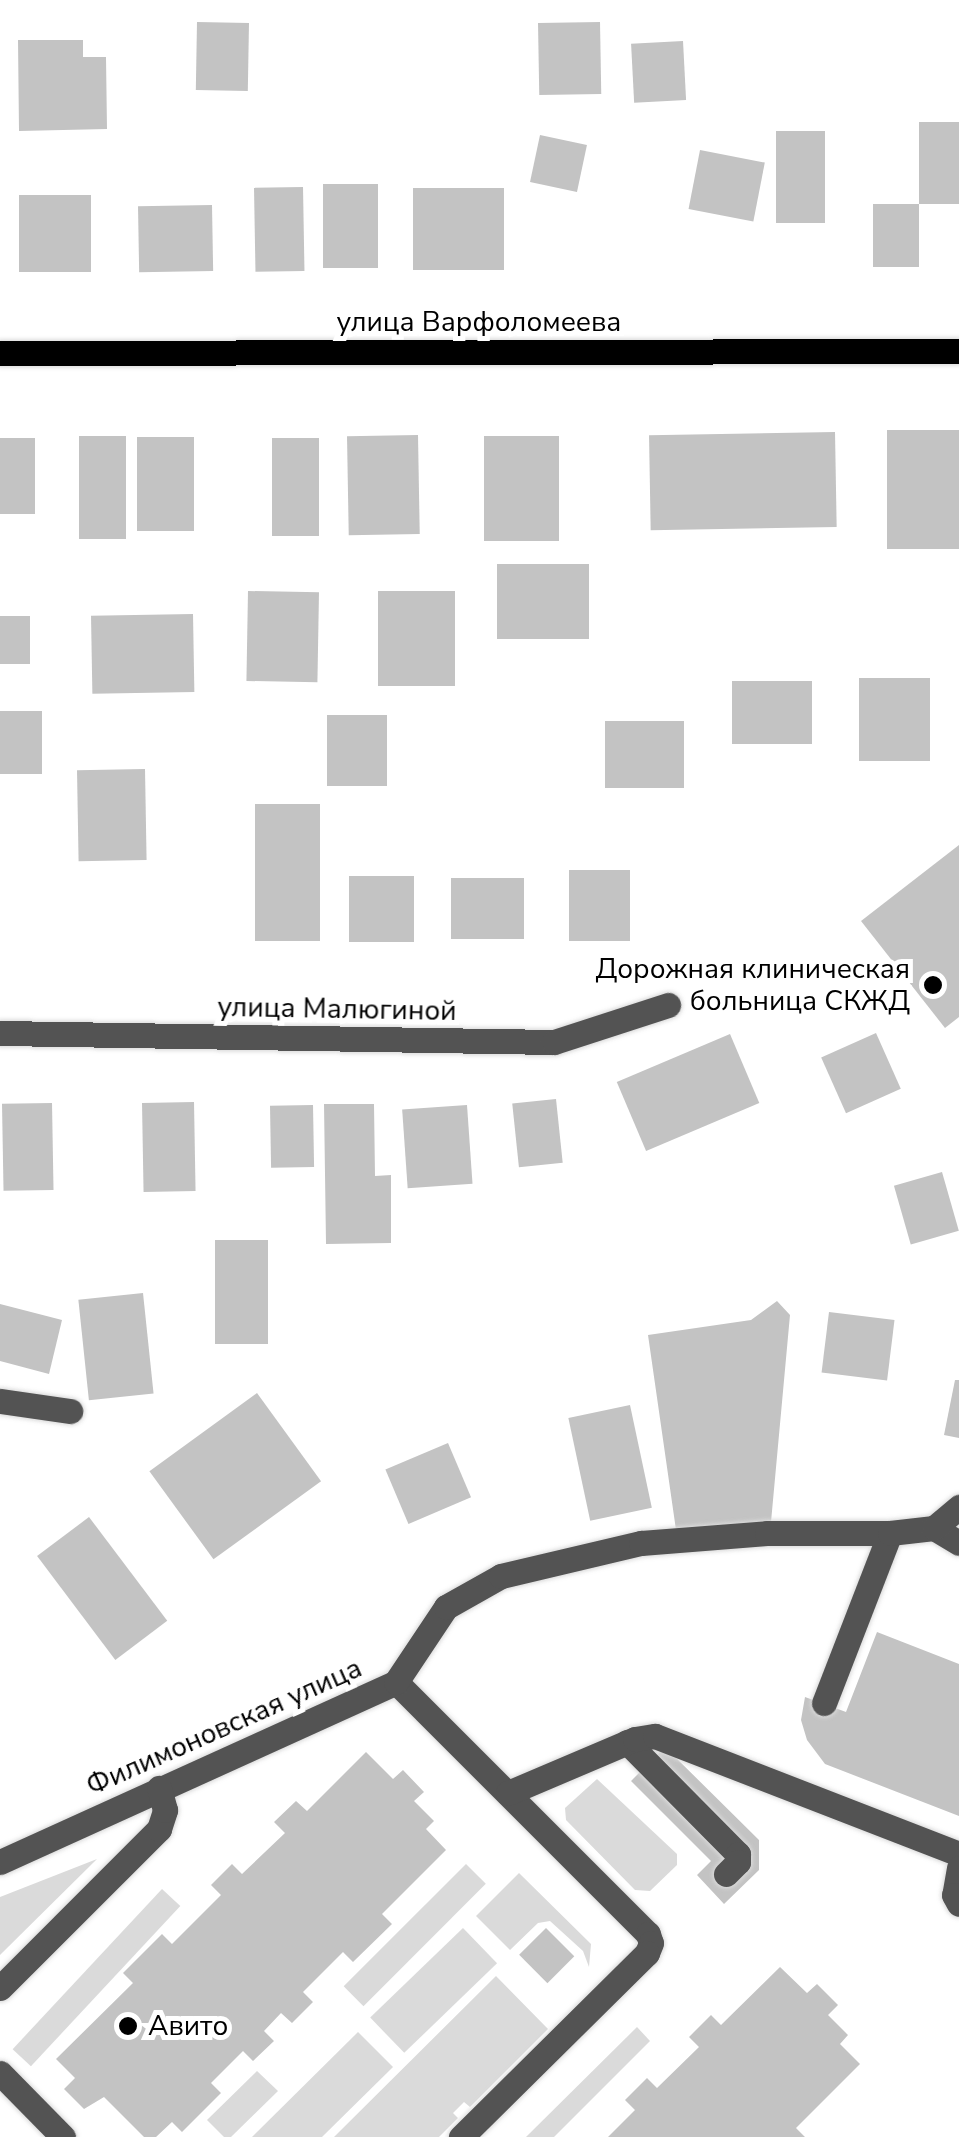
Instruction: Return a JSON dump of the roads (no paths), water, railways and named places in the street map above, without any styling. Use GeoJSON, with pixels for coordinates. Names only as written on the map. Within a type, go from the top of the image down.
{"type":"FeatureCollection","features":[{"type":"Feature","properties":{"kind":"main road","name":"улица Варфоломеева"},"geometry":{"type":"LineString","coordinates":[[0,354],[959,351]]}},
{"type":"Feature","properties":{"kind":"street","name":"улица Малюгиной"},"geometry":{"type":"LineString","coordinates":[[0,1033],[554,1042],[668,1005]]}},
{"type":"Feature","properties":{"kind":"street"},"geometry":{"type":"LineString","coordinates":[[0,1401],[70,1411]]}},
{"type":"Feature","properties":{"kind":"street"},"geometry":{"type":"LineString","coordinates":[[959,1507],[934,1528],[959,1542]]}},
{"type":"Feature","properties":{"kind":"street","name":"Филимоновская улица"},"geometry":{"type":"LineString","coordinates":[[0,1862],[396,1682],[446,1607],[501,1576],[640,1543],[767,1533],[890,1533],[934,1528]]}},
{"type":"Feature","properties":{"kind":"street"},"geometry":{"type":"LineString","coordinates":[[824,1703],[890,1533]]}},
{"type":"Feature","properties":{"kind":"street"},"geometry":{"type":"LineString","coordinates":[[396,1682],[648,1934],[651,1943],[647,1953],[461,2137]]}},
{"type":"Feature","properties":{"kind":"street"},"geometry":{"type":"LineString","coordinates":[[508,1793],[627,1742],[656,1736],[959,1854]]}},
{"type":"Feature","properties":{"kind":"street"},"geometry":{"type":"LineString","coordinates":[[627,1742],[738,1854],[738,1862],[726,1874]]}},
{"type":"Feature","properties":{"kind":"street"},"geometry":{"type":"LineString","coordinates":[[0,1988],[159,1830],[165,1810],[158,1788]]}},
{"type":"Feature","properties":{"kind":"street"},"geometry":{"type":"LineString","coordinates":[[959,1868],[954,1895],[959,1904]]}},
{"type":"Feature","properties":{"kind":"street"},"geometry":{"type":"LineString","coordinates":[[0,2074],[64,2137]]}},
{"type":"Feature","properties":{"kind":"place","name":"Дорожная клиническая больница СКЖД"},"geometry":{"type":"Point","coordinates":[933,985]}},
{"type":"Feature","properties":{"kind":"place","name":"Авито"},"geometry":{"type":"Point","coordinates":[128,2026]}}]}
